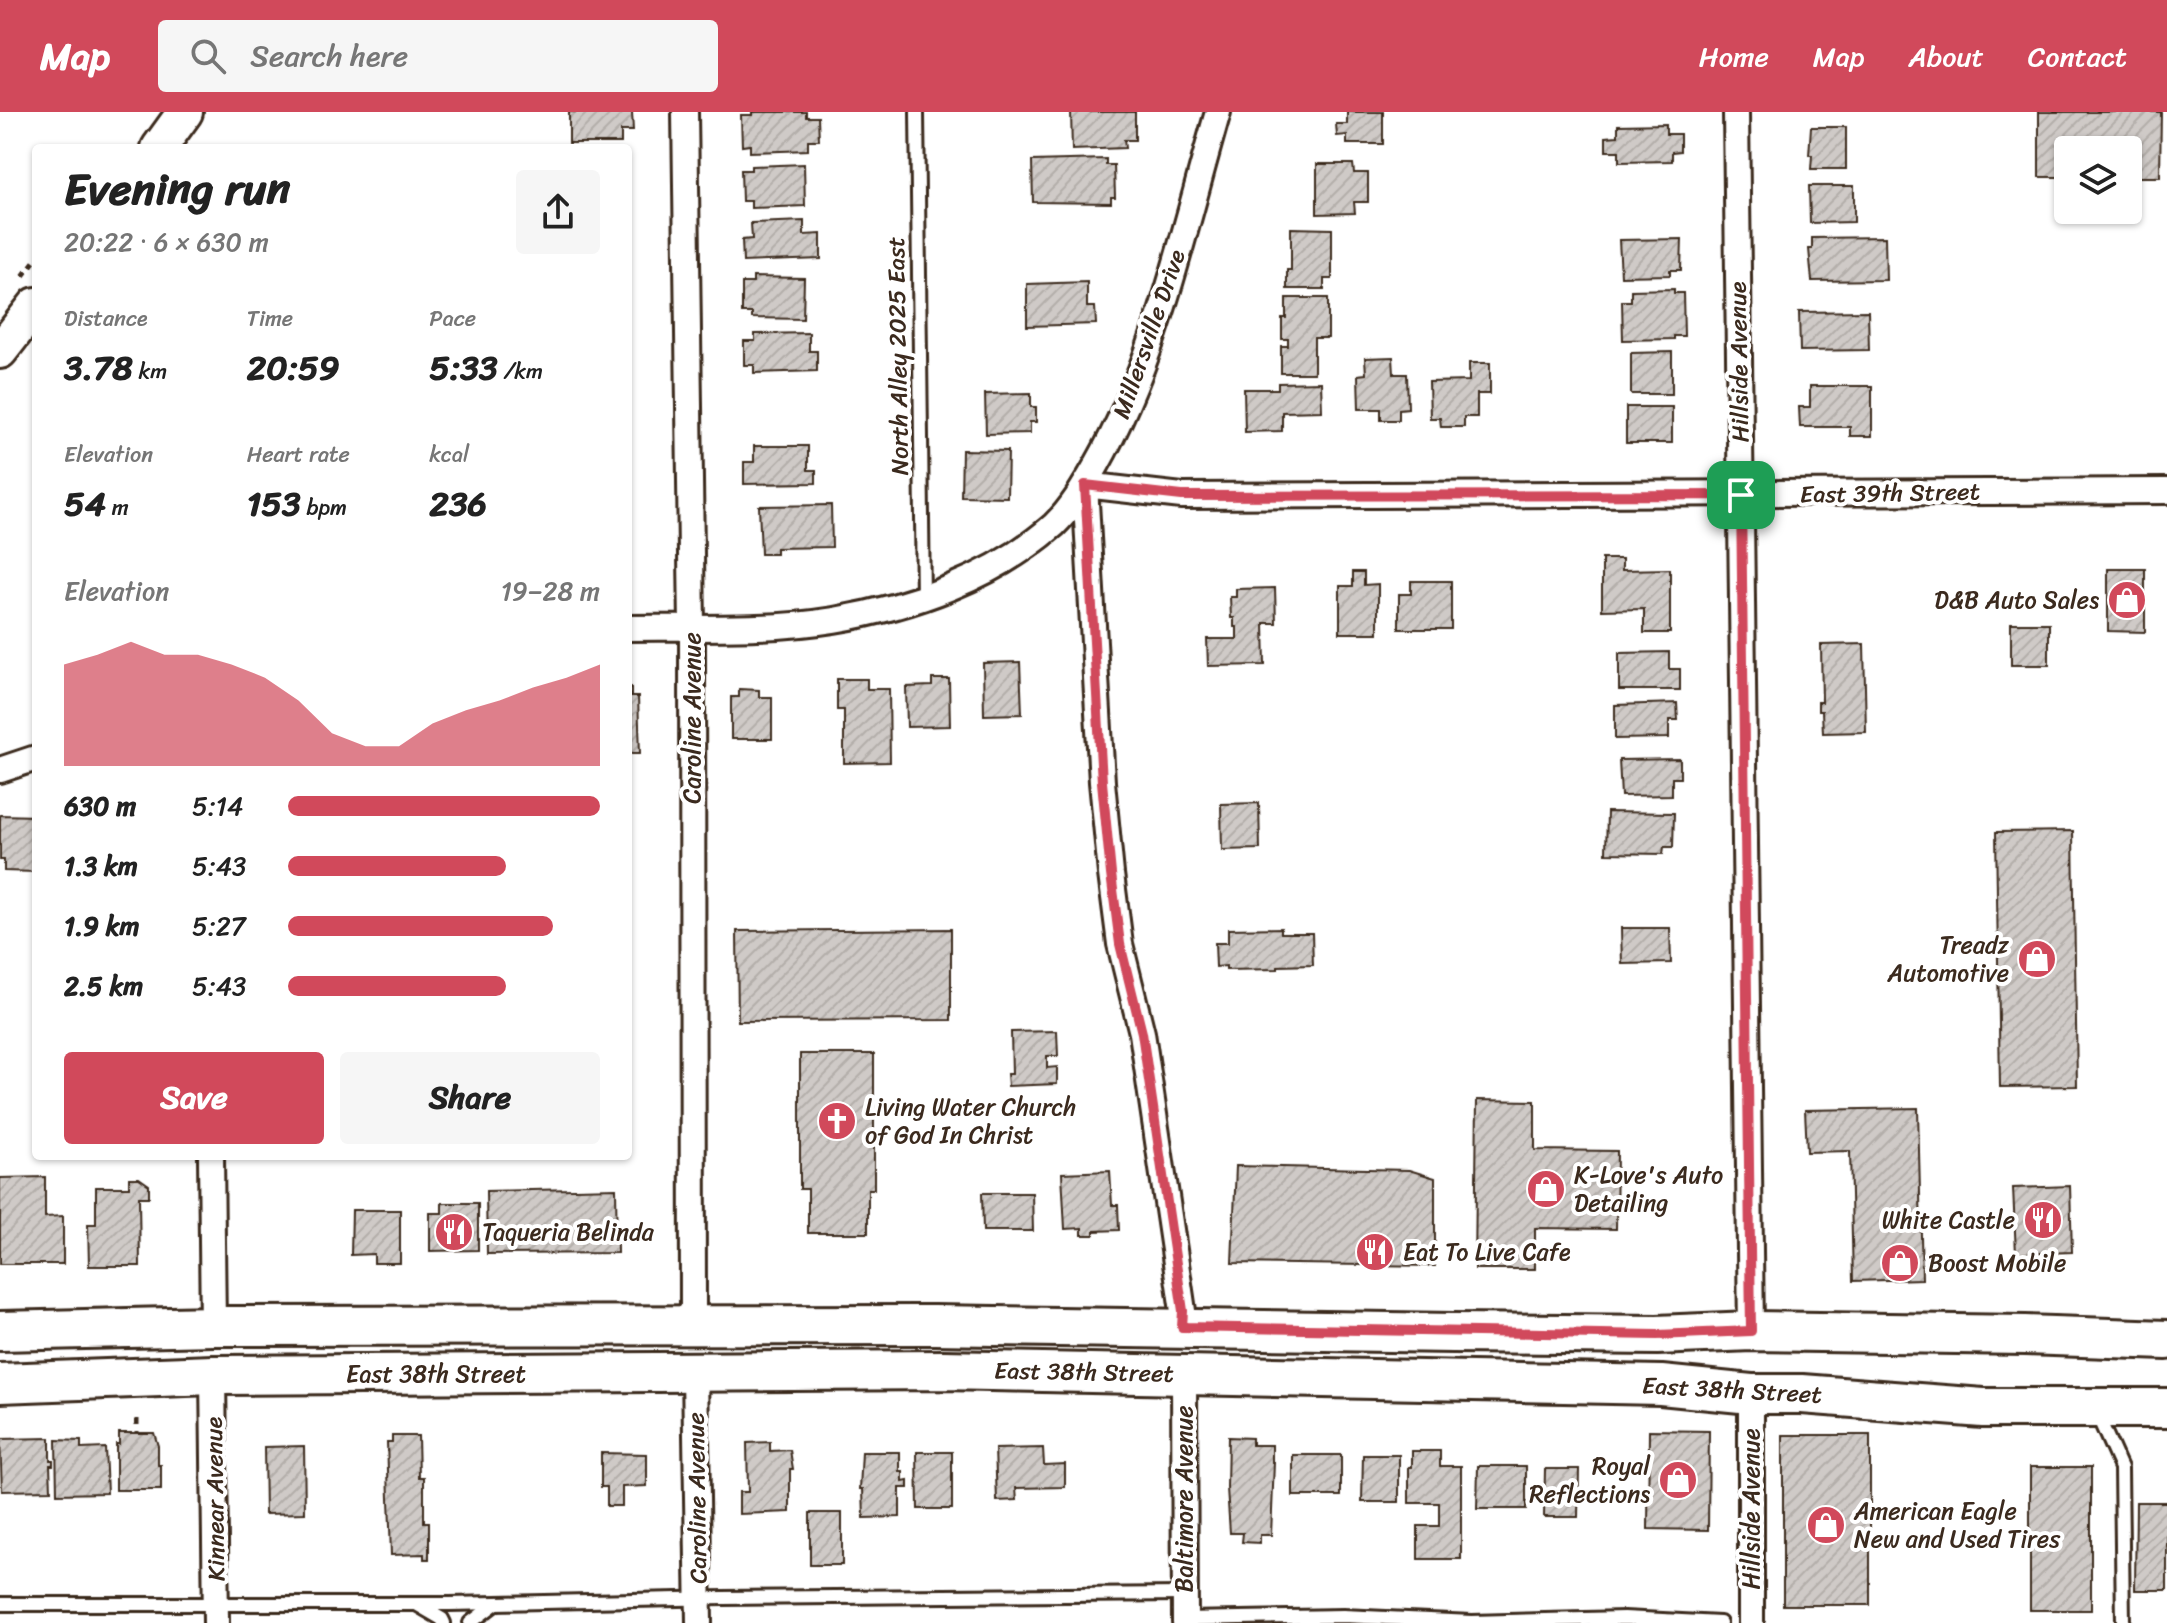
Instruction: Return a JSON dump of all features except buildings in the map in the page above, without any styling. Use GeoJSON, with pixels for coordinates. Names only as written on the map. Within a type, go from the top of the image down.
{"type":"FeatureCollection","features":[{"type":"Feature","properties":{"kind":"main road","name":"East 38th Street"},"geometry":{"type":"LineString","coordinates":[[0,1331],[213,1326],[1182,1327],[1657,1335],[1751,1331],[2167,1340]]}},
{"type":"Feature","properties":{"kind":"main road","name":"East 38th Street"},"geometry":{"type":"LineString","coordinates":[[0,1383],[213,1375],[943,1370],[1661,1385],[1751,1394],[1802,1394],[1983,1408],[2167,1408]]}},
{"type":"Feature","properties":{"kind":"street"},"geometry":{"type":"LineString","coordinates":[[162,144],[185,112]]}},
{"type":"Feature","properties":{"kind":"street","name":"Caroline Avenue"},"geometry":{"type":"LineString","coordinates":[[685,112],[692,627],[693,1325]]}},
{"type":"Feature","properties":{"kind":"street","name":"Millersville Drive"},"geometry":{"type":"LineString","coordinates":[[632,628],[807,624],[864,614],[923,599],[983,572],[1039,537],[1066,512],[1085,485],[1127,404],[1155,332],[1218,112]]}},
{"type":"Feature","properties":{"kind":"street","name":"Hillside Avenue"},"geometry":{"type":"LineString","coordinates":[[1736,112],[1751,1331]]}},
{"type":"Feature","properties":{"kind":"street"},"geometry":{"type":"LineString","coordinates":[[0,351],[32,310]]}},
{"type":"Feature","properties":{"kind":"street"},"geometry":{"type":"LineString","coordinates":[[1085,485],[1102,782],[1111,874],[1120,944],[1145,1051],[1183,1311],[1182,1327]]}},
{"type":"Feature","properties":{"kind":"street","name":"East 39th Street"},"geometry":{"type":"LineString","coordinates":[[1085,485],[1182,496],[2167,491]]}},
{"type":"Feature","properties":{"kind":"street"},"geometry":{"type":"LineString","coordinates":[[0,770],[32,759]]}},
{"type":"Feature","properties":{"kind":"street"},"geometry":{"type":"LineString","coordinates":[[211,1160],[213,1326]]}},
{"type":"Feature","properties":{"kind":"street","name":"Caroline Avenue"},"geometry":{"type":"LineString","coordinates":[[695,1372],[699,1623]]}},
{"type":"Feature","properties":{"kind":"street","name":"Baltimore Avenue"},"geometry":{"type":"LineString","coordinates":[[1184,1374],[1185,1621]]}},
{"type":"Feature","properties":{"kind":"street","name":"Kinnear Avenue"},"geometry":{"type":"LineString","coordinates":[[213,1375],[216,1613]]}},
{"type":"Feature","properties":{"kind":"street","name":"Hillside Avenue"},"geometry":{"type":"LineString","coordinates":[[1751,1394],[1751,1623]]}},
{"type":"Feature","properties":{"kind":"lane","name":"North Alley 2025 East"},"geometry":{"type":"LineString","coordinates":[[917,112],[923,599]]}},
{"type":"Feature","properties":{"kind":"lane"},"geometry":{"type":"LineString","coordinates":[[2094,1409],[2121,1468],[2123,1623]]}},
{"type":"Feature","properties":{"kind":"lane"},"geometry":{"type":"LineString","coordinates":[[0,1604],[216,1613],[416,1604],[699,1598],[1185,1594]]}},
{"type":"Feature","properties":{"kind":"lane"},"geometry":{"type":"LineString","coordinates":[[416,1604],[444,1623]]}},
{"type":"Feature","properties":{"kind":"lane"},"geometry":{"type":"LineString","coordinates":[[470,1623],[495,1604]]}},
{"type":"Feature","properties":{"kind":"lane"},"geometry":{"type":"LineString","coordinates":[[1185,1621],[1343,1616],[1472,1622],[1624,1618],[1720,1623]]}},
{"type":"Feature","properties":{"kind":"path"},"geometry":{"type":"LineString","coordinates":[[137,1419],[137,1433]]}},
{"type":"Feature","properties":{"kind":"place","name":"D&B Auto Sales"},"geometry":{"type":"Point","coordinates":[2127,600]}},
{"type":"Feature","properties":{"kind":"place","name":"Treadz Automotive"},"geometry":{"type":"Point","coordinates":[2037,959]}},
{"type":"Feature","properties":{"kind":"place","name":"Living Water Church of God In Christ"},"geometry":{"type":"Point","coordinates":[837,1121]}},
{"type":"Feature","properties":{"kind":"place","name":"K-Love's Auto Detailing"},"geometry":{"type":"Point","coordinates":[1546,1189]}},
{"type":"Feature","properties":{"kind":"place","name":"White Castle"},"geometry":{"type":"Point","coordinates":[2043,1220]}},
{"type":"Feature","properties":{"kind":"place","name":"Taqueria Belinda"},"geometry":{"type":"Point","coordinates":[454,1232]}},
{"type":"Feature","properties":{"kind":"place","name":"Eat To Live Cafe"},"geometry":{"type":"Point","coordinates":[1375,1252]}},
{"type":"Feature","properties":{"kind":"place","name":"Boost Mobile"},"geometry":{"type":"Point","coordinates":[1900,1263]}},
{"type":"Feature","properties":{"kind":"place","name":"Royal Reflections"},"geometry":{"type":"Point","coordinates":[1678,1480]}},
{"type":"Feature","properties":{"kind":"place","name":"American Eagle New and Used Tires"},"geometry":{"type":"Point","coordinates":[1826,1525]}},
{"type":"Feature","properties":{"kind":"route"},"geometry":{"type":"LineString","coordinates":[[1085,485],[1182,496],[1741,495],[1751,1331],[1657,1335],[1182,1327],[1183,1311],[1145,1051],[1120,944],[1111,874],[1102,782],[1085,485]]}}]}
